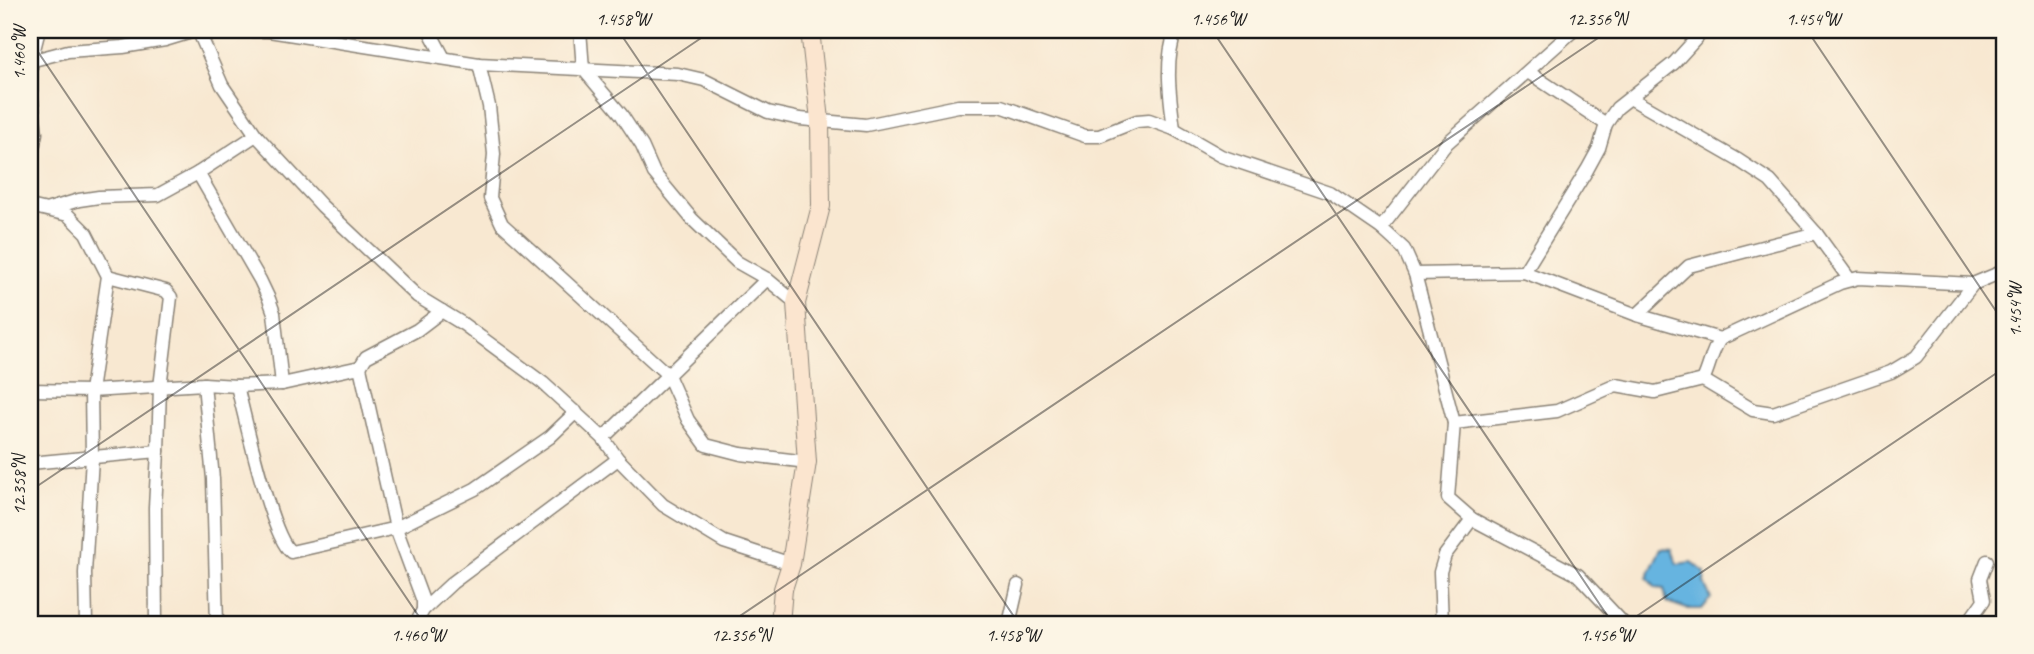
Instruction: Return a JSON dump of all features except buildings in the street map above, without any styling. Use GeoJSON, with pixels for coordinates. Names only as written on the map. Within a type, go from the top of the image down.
{"type":"FeatureCollection","features":[{"type":"Feature","properties":{"kind":"street"},"geometry":{"type":"LineString","coordinates":[[30,165],[36,134],[30,61],[32,43],[39,30]]}},
{"type":"Feature","properties":{"kind":"street"},"geometry":{"type":"LineString","coordinates":[[30,61],[68,51],[123,47],[165,40],[198,30],[269,31],[479,64],[678,74],[704,80],[768,112],[800,119],[866,125],[958,106],[1001,106],[1085,136],[1099,136],[1138,121],[1149,120],[1174,129],[1221,156],[1330,194],[1381,228],[1404,249],[1416,274],[1454,424],[1448,498],[1472,519],[1578,575],[1624,624]]}},
{"type":"Feature","properties":{"kind":"street"},"geometry":{"type":"LineString","coordinates":[[198,30],[222,85],[256,135],[355,239],[417,296],[500,349],[543,383],[603,438],[618,459],[663,505],[724,542],[791,564]]}},
{"type":"Feature","properties":{"kind":"street"},"geometry":{"type":"LineString","coordinates":[[429,30],[444,58]]}},
{"type":"Feature","properties":{"kind":"street"},"geometry":{"type":"LineString","coordinates":[[580,30],[583,69],[621,114],[642,146],[654,173],[692,219],[737,262],[766,279],[796,303]]}},
{"type":"Feature","properties":{"kind":"street"},"geometry":{"type":"LineString","coordinates":[[780,624],[783,589],[791,564],[807,462],[796,303],[821,206],[820,120],[810,30]]}},
{"type":"Feature","properties":{"kind":"street"},"geometry":{"type":"LineString","coordinates":[[1174,129],[1169,88],[1171,44],[1176,30]]}},
{"type":"Feature","properties":{"kind":"street"},"geometry":{"type":"LineString","coordinates":[[1381,228],[1447,143],[1574,30]]}},
{"type":"Feature","properties":{"kind":"street"},"geometry":{"type":"LineString","coordinates":[[1524,272],[1587,170],[1599,148],[1606,124],[1617,108],[1674,64],[1704,30]]}},
{"type":"Feature","properties":{"kind":"street"},"geometry":{"type":"LineString","coordinates":[[479,64],[489,106],[495,154],[490,198],[502,223],[668,375],[688,420],[706,445],[733,453],[807,462]]}},
{"type":"Feature","properties":{"kind":"street"},"geometry":{"type":"LineString","coordinates":[[1528,72],[1606,124]]}},
{"type":"Feature","properties":{"kind":"street"},"geometry":{"type":"LineString","coordinates":[[1630,98],[1770,181],[1816,233],[1850,280]]}},
{"type":"Feature","properties":{"kind":"street"},"geometry":{"type":"LineString","coordinates":[[46,210],[99,197],[158,195],[198,173],[256,135]]}},
{"type":"Feature","properties":{"kind":"street"},"geometry":{"type":"LineString","coordinates":[[198,173],[269,299],[274,313],[282,384]]}},
{"type":"Feature","properties":{"kind":"street"},"geometry":{"type":"LineString","coordinates":[[30,206],[68,215],[86,233],[108,276],[91,391],[92,458],[85,573],[86,624]]}},
{"type":"Feature","properties":{"kind":"street"},"geometry":{"type":"LineString","coordinates":[[1637,315],[1689,266],[1816,233]]}},
{"type":"Feature","properties":{"kind":"street"},"geometry":{"type":"LineString","coordinates":[[1703,380],[1712,351],[1720,339],[1850,280],[1874,277],[1973,284],[2004,271]]}},
{"type":"Feature","properties":{"kind":"street"},"geometry":{"type":"LineString","coordinates":[[1416,274],[1524,272],[1637,315],[1720,339]]}},
{"type":"Feature","properties":{"kind":"street"},"geometry":{"type":"LineString","coordinates":[[108,276],[166,291],[171,297],[160,387],[155,508],[156,624]]}},
{"type":"Feature","properties":{"kind":"street"},"geometry":{"type":"LineString","coordinates":[[603,438],[766,279]]}},
{"type":"Feature","properties":{"kind":"street"},"geometry":{"type":"LineString","coordinates":[[1454,424],[1557,411],[1616,385],[1656,392],[1703,380],[1753,410],[1773,413],[1891,372],[1916,357],[1973,284]]}},
{"type":"Feature","properties":{"kind":"street"},"geometry":{"type":"LineString","coordinates":[[423,610],[423,601],[396,528],[360,367],[366,357],[417,330],[442,311]]}},
{"type":"Feature","properties":{"kind":"street"},"geometry":{"type":"LineString","coordinates":[[30,390],[91,391],[204,384],[282,384],[360,367]]}},
{"type":"Feature","properties":{"kind":"street"},"geometry":{"type":"LineString","coordinates":[[204,384],[214,479],[217,624]]}},
{"type":"Feature","properties":{"kind":"street"},"geometry":{"type":"LineString","coordinates":[[237,386],[267,501],[287,550],[291,552],[396,528],[475,489],[550,437],[576,412]]}},
{"type":"Feature","properties":{"kind":"street"},"geometry":{"type":"LineString","coordinates":[[30,463],[158,451]]}},
{"type":"Feature","properties":{"kind":"street"},"geometry":{"type":"LineString","coordinates":[[416,624],[423,610],[452,583],[618,459]]}},
{"type":"Feature","properties":{"kind":"street"},"geometry":{"type":"LineString","coordinates":[[1442,624],[1440,572],[1445,555],[1472,519]]}},
{"type":"Feature","properties":{"kind":"street"},"geometry":{"type":"LineString","coordinates":[[1967,624],[1984,600],[1980,579],[1987,561]]}},
{"type":"Feature","properties":{"kind":"street"},"geometry":{"type":"LineString","coordinates":[[1009,624],[1018,585]]}},
{"type":"Feature","properties":{"kind":"water"},"geometry":{"type":"Polygon","coordinates":[[[1661,548],[1672,549],[1677,564],[1691,562],[1705,572],[1704,583],[1711,598],[1702,609],[1687,609],[1667,602],[1664,589],[1656,588],[1647,578],[1661,548]]]}}]}
